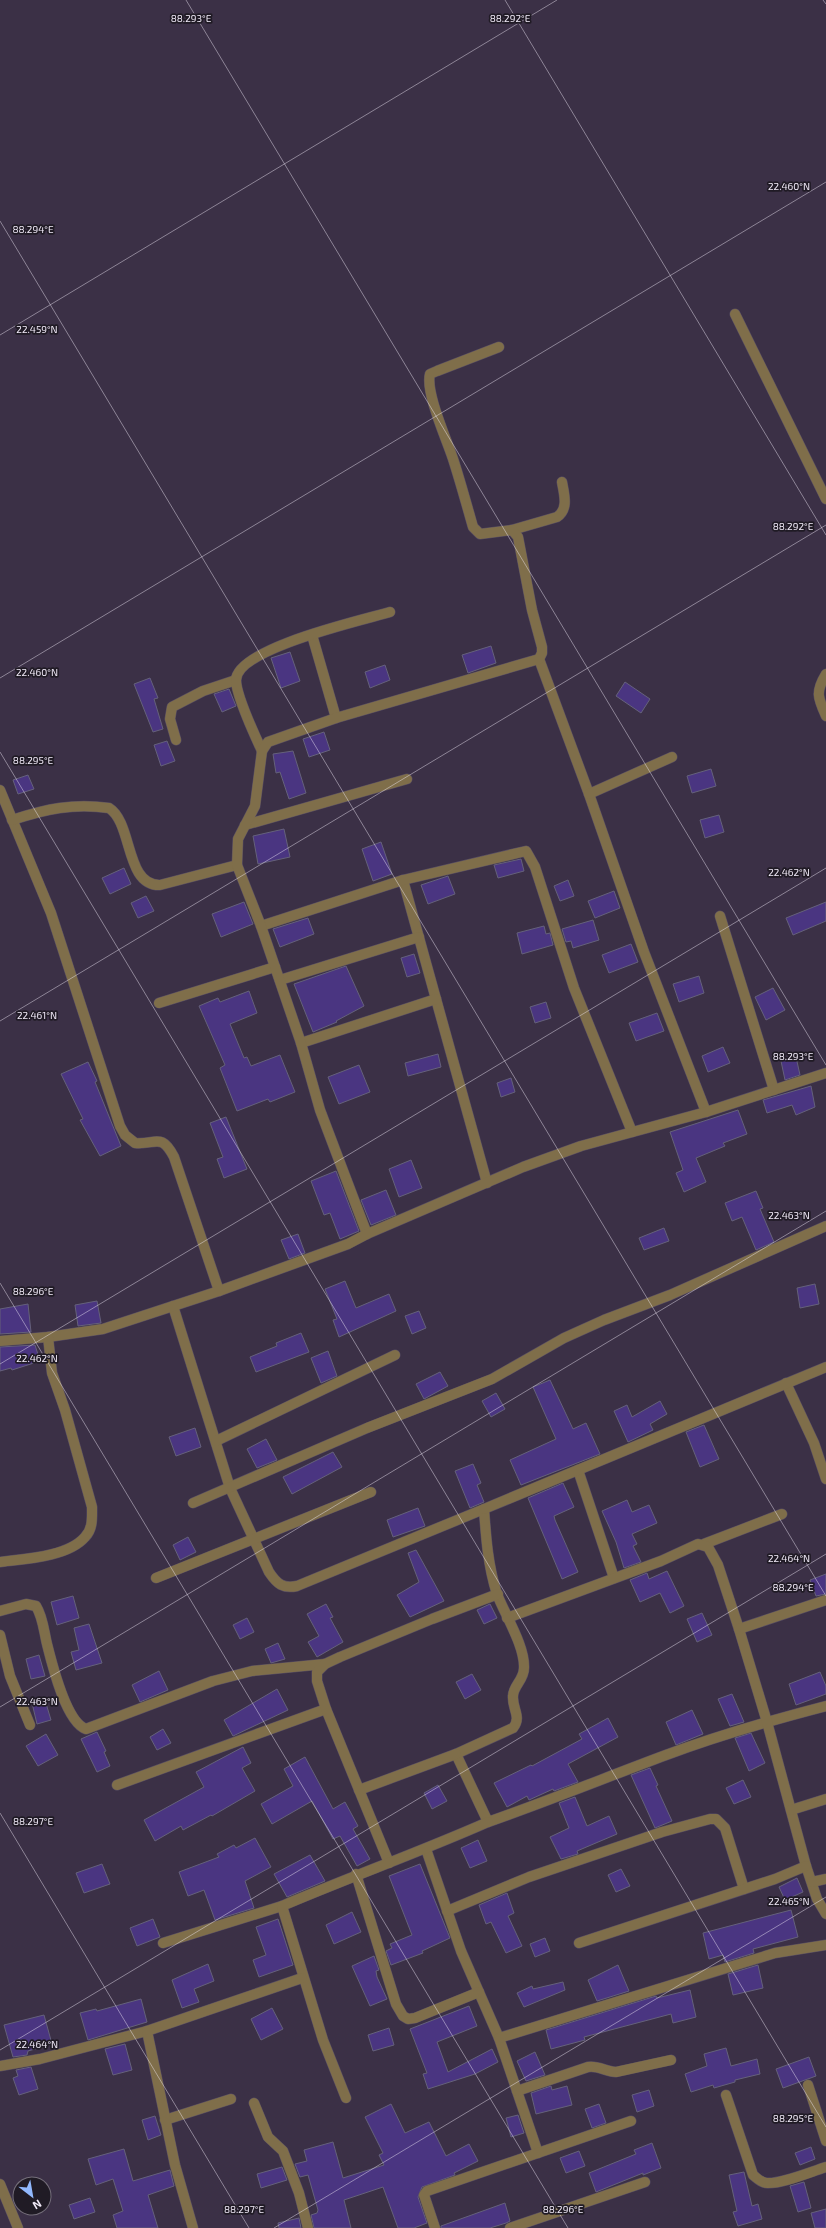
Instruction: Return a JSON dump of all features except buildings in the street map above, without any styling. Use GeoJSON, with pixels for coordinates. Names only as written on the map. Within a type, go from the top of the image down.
{"type":"FeatureCollection","features":[{"type":"Feature","properties":{"kind":"street"},"geometry":{"type":"LineString","coordinates":[[735,314],[826,499]]}},
{"type":"Feature","properties":{"kind":"street"},"geometry":{"type":"LineString","coordinates":[[499,347],[436,371],[430,374],[428,381],[430,393],[454,462],[473,527],[480,534],[512,530],[557,517],[562,514],[565,508],[562,482]]}},
{"type":"Feature","properties":{"kind":"street"},"geometry":{"type":"LineString","coordinates":[[512,530],[518,536],[532,610],[542,647],[542,653],[539,659],[589,794],[644,952],[706,1112]]}},
{"type":"Feature","properties":{"kind":"street"},"geometry":{"type":"LineString","coordinates":[[262,751],[247,716],[236,680],[238,672],[256,656],[274,647],[390,612]]}},
{"type":"Feature","properties":{"kind":"street"},"geometry":{"type":"LineString","coordinates":[[312,635],[336,718]]}},
{"type":"Feature","properties":{"kind":"street"},"geometry":{"type":"LineString","coordinates":[[367,1234],[320,1110],[301,1043],[280,980],[237,865],[238,839],[255,806],[262,751],[268,742],[336,718],[539,659]]}},
{"type":"Feature","properties":{"kind":"street"},"geometry":{"type":"LineString","coordinates":[[826,674],[818,687],[818,700],[826,716]]}},
{"type":"Feature","properties":{"kind":"street"},"geometry":{"type":"LineString","coordinates":[[176,740],[170,719],[172,707],[203,691],[236,680]]}},
{"type":"Feature","properties":{"kind":"street"},"geometry":{"type":"LineString","coordinates":[[589,794],[672,757]]}},
{"type":"Feature","properties":{"kind":"street"},"geometry":{"type":"LineString","coordinates":[[245,825],[408,779]]}},
{"type":"Feature","properties":{"kind":"street"},"geometry":{"type":"LineString","coordinates":[[0,790],[51,914],[67,959],[92,1045],[120,1126],[125,1135],[135,1143],[162,1141],[168,1146],[174,1157],[220,1291]]}},
{"type":"Feature","properties":{"kind":"street"},"geometry":{"type":"LineString","coordinates":[[12,820],[49,808],[109,808],[116,812],[120,819],[128,849],[138,869],[147,882],[153,885],[160,885],[237,865]]}},
{"type":"Feature","properties":{"kind":"street"},"geometry":{"type":"LineString","coordinates":[[261,926],[403,880],[526,851],[535,867],[574,988],[632,1132]]}},
{"type":"Feature","properties":{"kind":"street"},"geometry":{"type":"LineString","coordinates":[[403,880],[486,1183]]}},
{"type":"Feature","properties":{"kind":"street"},"geometry":{"type":"LineString","coordinates":[[720,916],[774,1090]]}},
{"type":"Feature","properties":{"kind":"street"},"geometry":{"type":"LineString","coordinates":[[280,980],[419,937]]}},
{"type":"Feature","properties":{"kind":"street"},"geometry":{"type":"LineString","coordinates":[[159,1003],[275,967]]}},
{"type":"Feature","properties":{"kind":"street"},"geometry":{"type":"LineString","coordinates":[[301,1043],[436,999]]}},
{"type":"Feature","properties":{"kind":"street"},"geometry":{"type":"LineString","coordinates":[[0,1341],[48,1337],[103,1329],[220,1291],[348,1244],[367,1234],[486,1183],[581,1146],[706,1112],[826,1073]]}},
{"type":"Feature","properties":{"kind":"street"},"geometry":{"type":"LineString","coordinates":[[193,1503],[367,1428],[492,1379],[564,1338],[604,1320],[670,1295],[826,1226]]}},
{"type":"Feature","properties":{"kind":"street"},"geometry":{"type":"LineString","coordinates":[[173,1306],[230,1488],[253,1539],[277,1584],[288,1588],[484,1509],[826,1367]]}},
{"type":"Feature","properties":{"kind":"street"},"geometry":{"type":"LineString","coordinates":[[0,1562],[46,1556],[66,1549],[85,1537],[92,1520],[90,1502],[52,1373],[48,1337]]}},
{"type":"Feature","properties":{"kind":"street"},"geometry":{"type":"LineString","coordinates":[[216,1440],[395,1355]]}},
{"type":"Feature","properties":{"kind":"street"},"geometry":{"type":"LineString","coordinates":[[786,1383],[814,1443],[826,1479]]}},
{"type":"Feature","properties":{"kind":"street"},"geometry":{"type":"LineString","coordinates":[[578,1470],[614,1578]]}},
{"type":"Feature","properties":{"kind":"street"},"geometry":{"type":"LineString","coordinates":[[156,1578],[371,1492]]}},
{"type":"Feature","properties":{"kind":"street"},"geometry":{"type":"LineString","coordinates":[[359,1790],[456,1754],[506,1732],[517,1723],[512,1697],[514,1690],[521,1680],[524,1669],[518,1643],[490,1573],[484,1509]]}},
{"type":"Feature","properties":{"kind":"street"},"geometry":{"type":"LineString","coordinates":[[507,1618],[660,1561],[698,1544],[704,1544],[782,1514]]}},
{"type":"Feature","properties":{"kind":"street"},"geometry":{"type":"LineString","coordinates":[[704,1544],[708,1547],[718,1565],[767,1722],[806,1866],[817,1899],[826,1914]]}},
{"type":"Feature","properties":{"kind":"street"},"geometry":{"type":"LineString","coordinates":[[0,1611],[26,1604],[36,1606],[62,1693],[76,1722],[80,1727],[86,1729],[213,1681],[252,1671],[325,1664],[432,1619],[498,1594]]}},
{"type":"Feature","properties":{"kind":"street"},"geometry":{"type":"LineString","coordinates":[[739,1629],[826,1600]]}},
{"type":"Feature","properties":{"kind":"street"},"geometry":{"type":"LineString","coordinates":[[0,1635],[10,1676],[30,1726]]}},
{"type":"Feature","properties":{"kind":"street"},"geometry":{"type":"LineString","coordinates":[[325,1664],[317,1672],[317,1681],[326,1709],[389,1863]]}},
{"type":"Feature","properties":{"kind":"street"},"geometry":{"type":"LineString","coordinates":[[163,1943],[282,1906],[356,1874],[426,1849],[488,1822],[565,1795],[667,1754],[767,1722],[826,1706]]}},
{"type":"Feature","properties":{"kind":"street"},"geometry":{"type":"LineString","coordinates":[[117,1785],[326,1709]]}},
{"type":"Feature","properties":{"kind":"street"},"geometry":{"type":"LineString","coordinates":[[456,1754],[488,1822]]}},
{"type":"Feature","properties":{"kind":"street"},"geometry":{"type":"LineString","coordinates":[[791,1810],[826,1799]]}},
{"type":"Feature","properties":{"kind":"street"},"geometry":{"type":"LineString","coordinates":[[447,1911],[529,1877],[662,1832],[710,1819],[716,1819],[725,1828],[744,1889]]}},
{"type":"Feature","properties":{"kind":"street"},"geometry":{"type":"LineString","coordinates":[[426,1849],[447,1911],[499,2038],[538,2153]]}},
{"type":"Feature","properties":{"kind":"street"},"geometry":{"type":"LineString","coordinates":[[580,1944],[744,1889],[806,1866]]}},
{"type":"Feature","properties":{"kind":"street"},"geometry":{"type":"LineString","coordinates":[[356,1874],[393,1996],[403,2016],[408,2019],[415,2018],[479,1992]]}},
{"type":"Feature","properties":{"kind":"street"},"geometry":{"type":"LineString","coordinates":[[812,1882],[826,1879]]}},
{"type":"Feature","properties":{"kind":"street"},"geometry":{"type":"LineString","coordinates":[[282,1906],[302,1978],[323,2040],[346,2098]]}},
{"type":"Feature","properties":{"kind":"street"},"geometry":{"type":"LineString","coordinates":[[499,2038],[775,1953],[826,1945]]}},
{"type":"Feature","properties":{"kind":"street"},"geometry":{"type":"LineString","coordinates":[[0,2066],[40,2059],[147,2031],[302,1978]]}},
{"type":"Feature","properties":{"kind":"street"},"geometry":{"type":"LineString","coordinates":[[147,2031],[165,2120],[193,2228]]}},
{"type":"Feature","properties":{"kind":"street"},"geometry":{"type":"LineString","coordinates":[[517,2091],[588,2067],[598,2066],[610,2072],[616,2072],[671,2060]]}},
{"type":"Feature","properties":{"kind":"street"},"geometry":{"type":"LineString","coordinates":[[808,2085],[826,2141]]}},
{"type":"Feature","properties":{"kind":"street"},"geometry":{"type":"LineString","coordinates":[[726,2095],[753,2175],[760,2181],[766,2183],[779,2181],[826,2167]]}},
{"type":"Feature","properties":{"kind":"street"},"geometry":{"type":"LineString","coordinates":[[165,2120],[231,2099]]}},
{"type":"Feature","properties":{"kind":"street"},"geometry":{"type":"LineString","coordinates":[[254,2103],[268,2137],[283,2151],[299,2193],[308,2228]]}},
{"type":"Feature","properties":{"kind":"street"},"geometry":{"type":"LineString","coordinates":[[436,2228],[424,2195],[427,2191],[631,2121]]}},
{"type":"Feature","properties":{"kind":"street"},"geometry":{"type":"LineString","coordinates":[[510,2228],[645,2182]]}},
{"type":"Feature","properties":{"kind":"street"},"geometry":{"type":"LineString","coordinates":[[0,2184],[18,2228]]}}]}
